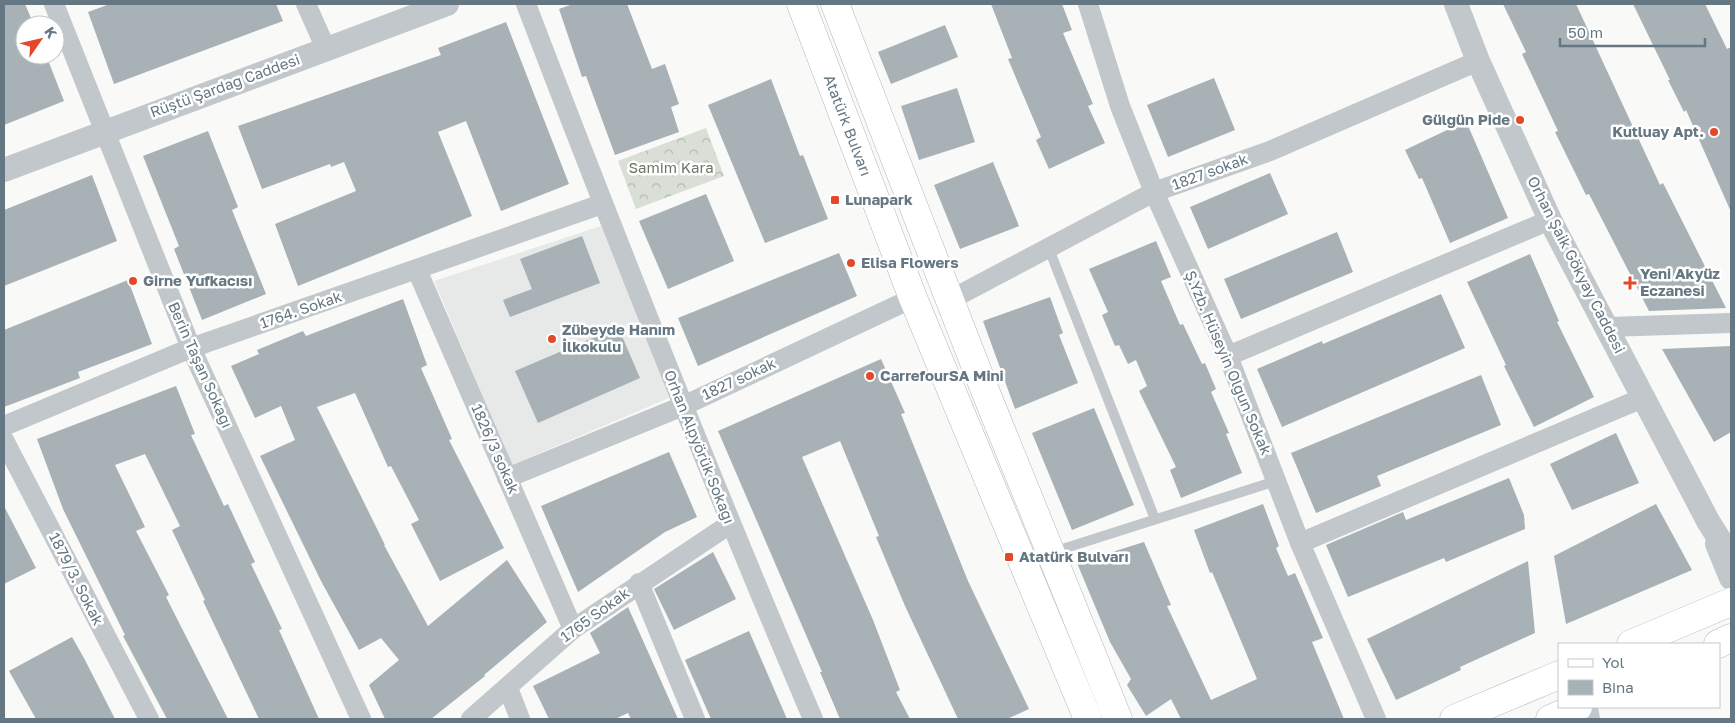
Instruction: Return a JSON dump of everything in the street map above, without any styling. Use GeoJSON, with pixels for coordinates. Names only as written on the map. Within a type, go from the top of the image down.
{"type":"FeatureCollection","features":[{"type":"Feature","properties":{"kind":"main road","name":"Atatürk Bulvarı"},"geometry":{"type":"LineString","coordinates":[[801,4],[913,298],[1088,719]]}},
{"type":"Feature","properties":{"kind":"main road"},"geometry":{"type":"LineString","coordinates":[[835,4],[1050,553],[1118,719]]}},
{"type":"Feature","properties":{"kind":"main road"},"geometry":{"type":"LineString","coordinates":[[1633,643],[1731,602]]}},
{"type":"Feature","properties":{"kind":"main road"},"geometry":{"type":"LineString","coordinates":[[1454,719],[1558,675]]}},
{"type":"Feature","properties":{"kind":"main road"},"geometry":{"type":"LineString","coordinates":[[1550,719],[1576,708]]}},
{"type":"Feature","properties":{"kind":"street","name":"Berin Taşan Sokağı"},"geometry":{"type":"LineString","coordinates":[[54,4],[103,132],[191,348],[361,719]]}},
{"type":"Feature","properties":{"kind":"street"},"geometry":{"type":"LineString","coordinates":[[306,4],[326,49]]}},
{"type":"Feature","properties":{"kind":"street","name":"Rüştü Şardağ Caddesi"},"geometry":{"type":"LineString","coordinates":[[4,170],[447,4]]}},
{"type":"Feature","properties":{"kind":"street","name":"Orhan Alpyörük Sokağı"},"geometry":{"type":"LineString","coordinates":[[526,4],[602,204],[730,524],[813,719]]}},
{"type":"Feature","properties":{"kind":"street","name":"Orhan Şaik Gökyay Caddesi"},"geometry":{"type":"LineString","coordinates":[[1456,4],[1478,61],[1550,220],[1645,397],[1708,521],[1731,558]]}},
{"type":"Feature","properties":{"kind":"street","name":"Ş.Yzb. Hüseyin Olgun Sokak"},"geometry":{"type":"LineString","coordinates":[[1091,5],[1120,106],[1154,192],[1228,356],[1300,542],[1376,719]]}},
{"type":"Feature","properties":{"kind":"street","name":"1827 sokak"},"geometry":{"type":"LineString","coordinates":[[950,300],[1154,192],[1270,151],[1478,61]]}},
{"type":"Feature","properties":{"kind":"street","name":"1764. Sokak"},"geometry":{"type":"LineString","coordinates":[[4,426],[191,348],[602,204]]}},
{"type":"Feature","properties":{"kind":"street"},"geometry":{"type":"LineString","coordinates":[[1228,356],[1550,220]]}},
{"type":"Feature","properties":{"kind":"street","name":"1826/3 sokak"},"geometry":{"type":"LineString","coordinates":[[417,270],[572,629]]}},
{"type":"Feature","properties":{"kind":"street","name":"1827 sokak"},"geometry":{"type":"LineString","coordinates":[[507,478],[683,406],[913,298]]}},
{"type":"Feature","properties":{"kind":"street"},"geometry":{"type":"LineString","coordinates":[[1608,327],[1731,323]]}},
{"type":"Feature","properties":{"kind":"street"},"geometry":{"type":"LineString","coordinates":[[1300,542],[1645,397]]}},
{"type":"Feature","properties":{"kind":"street","name":"1879/3. Sokak"},"geometry":{"type":"LineString","coordinates":[[4,440],[149,719]]}},
{"type":"Feature","properties":{"kind":"street","name":"Orhan Şaik Gökyay Caddesi"},"geometry":{"type":"LineString","coordinates":[[1708,521],[1731,578]]}},
{"type":"Feature","properties":{"kind":"street","name":"1765 Sokak"},"geometry":{"type":"LineString","coordinates":[[471,719],[572,629],[638,583],[730,524]]}},
{"type":"Feature","properties":{"kind":"street"},"geometry":{"type":"LineString","coordinates":[[638,583],[695,719]]}},
{"type":"Feature","properties":{"kind":"street"},"geometry":{"type":"LineString","coordinates":[[508,688],[520,719]]}},
{"type":"Feature","properties":{"kind":"lane"},"geometry":{"type":"LineString","coordinates":[[1048,249],[1155,520]]}},
{"type":"Feature","properties":{"kind":"lane"},"geometry":{"type":"LineString","coordinates":[[1050,553],[1276,480]]}},
{"type":"Feature","properties":{"kind":"shaded area","name":"Zübeyde Hanım İlkokulu"},"geometry":{"type":"Polygon","coordinates":[[[601,226],[669,398],[512,465],[434,281],[601,226]]]}},
{"type":"Feature","properties":{"kind":"green space","name":"Samim Kara"},"geometry":{"type":"Polygon","coordinates":[[[706,128],[724,176],[636,209],[618,161],[706,128]]]}},
{"type":"Feature","properties":{"kind":"building"},"geometry":{"type":"Polygon","coordinates":[[[4,4],[25,4],[30,15],[15,15],[15,65],[50,65],[64,101],[4,125],[4,4]]]}},
{"type":"Feature","properties":{"kind":"building"},"geometry":{"type":"Polygon","coordinates":[[[110,4],[276,4],[283,21],[114,84],[88,12],[110,4]]]}},
{"type":"Feature","properties":{"kind":"building"},"geometry":{"type":"Polygon","coordinates":[[[573,4],[627,4],[652,69],[665,64],[679,104],[671,107],[679,132],[615,155],[586,76],[582,77],[559,9],[573,4]]]}},
{"type":"Feature","properties":{"kind":"building"},"geometry":{"type":"Polygon","coordinates":[[[991,4],[1062,4],[1072,30],[1063,33],[1093,104],[1088,106],[1105,143],[1049,169],[1036,140],[1041,137],[1008,59],[1012,58],[991,4]]]}},
{"type":"Feature","properties":{"kind":"building"},"geometry":{"type":"Polygon","coordinates":[[[1503,4],[1576,4],[1660,185],[1663,183],[1726,308],[1649,311],[1589,194],[1586,195],[1555,132],[1558,131],[1522,54],[1526,52],[1503,4]]]}},
{"type":"Feature","properties":{"kind":"building"},"geometry":{"type":"Polygon","coordinates":[[[1633,4],[1705,4],[1727,49],[1731,47],[1731,212],[1686,110],[1684,112],[1633,4]]]}},
{"type":"Feature","properties":{"kind":"building"},"geometry":{"type":"Polygon","coordinates":[[[506,22],[569,184],[501,211],[466,121],[438,132],[472,216],[298,286],[275,224],[356,191],[344,162],[331,167],[330,164],[262,189],[238,126],[441,55],[438,48],[506,22]]]}},
{"type":"Feature","properties":{"kind":"building"},"geometry":{"type":"Polygon","coordinates":[[[945,25],[958,57],[891,84],[878,52],[945,25]]]}},
{"type":"Feature","properties":{"kind":"building"},"geometry":{"type":"Polygon","coordinates":[[[1214,78],[1235,130],[1168,157],[1147,105],[1214,78]]]}},
{"type":"Feature","properties":{"kind":"building"},"geometry":{"type":"Polygon","coordinates":[[[771,79],[800,156],[803,155],[828,219],[765,243],[708,105],[771,79]]]}},
{"type":"Feature","properties":{"kind":"building"},"geometry":{"type":"Polygon","coordinates":[[[957,88],[975,142],[919,160],[901,106],[957,88]]]}},
{"type":"Feature","properties":{"kind":"building"},"geometry":{"type":"Polygon","coordinates":[[[1466,121],[1508,218],[1450,243],[1422,178],[1419,179],[1405,150],[1466,121]]]}},
{"type":"Feature","properties":{"kind":"building"},"geometry":{"type":"Polygon","coordinates":[[[208,131],[238,207],[232,210],[266,294],[202,320],[174,249],[179,246],[143,156],[208,131]]]}},
{"type":"Feature","properties":{"kind":"building"},"geometry":{"type":"Polygon","coordinates":[[[993,162],[1019,226],[960,249],[934,185],[993,162]]]}},
{"type":"Feature","properties":{"kind":"building"},"geometry":{"type":"Polygon","coordinates":[[[1270,173],[1288,214],[1208,249],[1190,207],[1270,173]]]}},
{"type":"Feature","properties":{"kind":"building"},"geometry":{"type":"Polygon","coordinates":[[[92,175],[117,241],[4,286],[4,210],[92,175]]]}},
{"type":"Feature","properties":{"kind":"building"},"geometry":{"type":"Polygon","coordinates":[[[706,194],[734,261],[668,289],[639,221],[706,194]]]}},
{"type":"Feature","properties":{"kind":"building"},"geometry":{"type":"Polygon","coordinates":[[[1337,232],[1353,272],[1241,319],[1224,279],[1337,232]]]}},
{"type":"Feature","properties":{"kind":"building"},"geometry":{"type":"Polygon","coordinates":[[[582,236],[600,283],[510,317],[503,300],[532,289],[520,259],[582,236]]]}},
{"type":"Feature","properties":{"kind":"building"},"geometry":{"type":"Polygon","coordinates":[[[1156,241],[1171,277],[1161,281],[1180,325],[1183,324],[1202,364],[1205,363],[1216,389],[1211,392],[1229,433],[1226,434],[1242,473],[1181,498],[1170,470],[1176,467],[1139,391],[1147,386],[1136,360],[1128,364],[1119,345],[1115,346],[1102,315],[1108,312],[1089,269],[1156,241]]]}},
{"type":"Feature","properties":{"kind":"building"},"geometry":{"type":"Polygon","coordinates":[[[839,253],[857,296],[698,366],[678,318],[839,253]]]}},
{"type":"Feature","properties":{"kind":"building"},"geometry":{"type":"Polygon","coordinates":[[[1530,254],[1559,321],[1557,322],[1594,397],[1534,427],[1504,366],[1506,365],[1467,282],[1530,254]]]}},
{"type":"Feature","properties":{"kind":"building"},"geometry":{"type":"Polygon","coordinates":[[[128,280],[152,344],[78,372],[80,378],[4,407],[4,330],[128,280]]]}},
{"type":"Feature","properties":{"kind":"building"},"geometry":{"type":"Polygon","coordinates":[[[1441,294],[1465,348],[1282,427],[1257,369],[1322,341],[1323,344],[1441,294]]]}},
{"type":"Feature","properties":{"kind":"building"},"geometry":{"type":"Polygon","coordinates":[[[1050,297],[1063,333],[1059,335],[1078,383],[1015,409],[983,321],[1050,297]]]}},
{"type":"Feature","properties":{"kind":"building"},"geometry":{"type":"Polygon","coordinates":[[[403,299],[427,365],[421,368],[452,439],[449,440],[504,548],[440,581],[411,524],[419,520],[391,466],[388,467],[355,393],[317,407],[384,545],[428,626],[507,560],[547,622],[485,676],[431,719],[385,719],[369,685],[399,660],[381,638],[359,650],[321,581],[260,456],[295,440],[281,406],[255,418],[231,366],[259,354],[257,350],[303,331],[306,336],[403,299]]]}},
{"type":"Feature","properties":{"kind":"building","name":"Zübeyde Hanım İlkokulu"},"geometry":{"type":"Polygon","coordinates":[[[618,327],[640,378],[538,423],[515,371],[618,327]]]}},
{"type":"Feature","properties":{"kind":"building"},"geometry":{"type":"Polygon","coordinates":[[[1731,346],[1731,432],[1714,442],[1662,349],[1731,346]]]}},
{"type":"Feature","properties":{"kind":"building"},"geometry":{"type":"Polygon","coordinates":[[[881,359],[905,413],[901,414],[968,581],[1029,709],[1007,719],[958,719],[905,606],[876,537],[879,536],[840,441],[802,457],[873,620],[900,690],[896,692],[910,719],[840,719],[820,672],[822,672],[718,431],[881,359]]]}},
{"type":"Feature","properties":{"kind":"building"},"geometry":{"type":"Polygon","coordinates":[[[1481,375],[1501,425],[1377,476],[1381,486],[1316,513],[1291,453],[1481,375]]]}},
{"type":"Feature","properties":{"kind":"building"},"geometry":{"type":"Polygon","coordinates":[[[176,386],[195,434],[191,435],[224,506],[228,504],[255,562],[251,564],[282,629],[279,630],[319,719],[259,719],[203,601],[205,600],[172,530],[180,526],[145,454],[115,465],[145,527],[136,531],[169,595],[166,597],[228,719],[167,719],[123,636],[125,635],[63,509],[37,439],[176,386]]]}},
{"type":"Feature","properties":{"kind":"building"},"geometry":{"type":"Polygon","coordinates":[[[1094,408],[1134,505],[1072,530],[1032,433],[1094,408]]]}},
{"type":"Feature","properties":{"kind":"building"},"geometry":{"type":"Polygon","coordinates":[[[1616,433],[1639,483],[1572,510],[1550,464],[1616,433]]]}},
{"type":"Feature","properties":{"kind":"building"},"geometry":{"type":"Polygon","coordinates":[[[669,452],[697,517],[665,532],[578,592],[541,506],[669,452]]]}},
{"type":"Feature","properties":{"kind":"building"},"geometry":{"type":"Polygon","coordinates":[[[1509,478],[1524,515],[1525,529],[1446,562],[1444,558],[1348,597],[1326,545],[1403,512],[1406,520],[1509,478]]]}},
{"type":"Feature","properties":{"kind":"building"},"geometry":{"type":"Polygon","coordinates":[[[1263,504],[1279,546],[1276,548],[1288,576],[1295,573],[1323,638],[1312,642],[1344,719],[1181,719],[1171,699],[1146,716],[1127,685],[1131,679],[1110,642],[1077,563],[1144,542],[1171,605],[1167,606],[1211,700],[1257,679],[1212,572],[1210,573],[1194,530],[1263,504]]]}},
{"type":"Feature","properties":{"kind":"building"},"geometry":{"type":"Polygon","coordinates":[[[1656,504],[1692,570],[1566,624],[1554,556],[1656,504]]]}},
{"type":"Feature","properties":{"kind":"building"},"geometry":{"type":"Polygon","coordinates":[[[4,506],[36,568],[4,584],[4,506]]]}},
{"type":"Feature","properties":{"kind":"building"},"geometry":{"type":"Polygon","coordinates":[[[713,552],[736,599],[674,630],[654,589],[713,552]]]}},
{"type":"Feature","properties":{"kind":"building"},"geometry":{"type":"Polygon","coordinates":[[[1528,561],[1535,633],[1460,667],[1461,670],[1396,700],[1367,639],[1528,561]]]}},
{"type":"Feature","properties":{"kind":"building"},"geometry":{"type":"Polygon","coordinates":[[[628,607],[678,719],[631,719],[628,713],[615,719],[549,719],[533,686],[600,653],[590,633],[628,607]]]}},
{"type":"Feature","properties":{"kind":"building"},"geometry":{"type":"Polygon","coordinates":[[[749,631],[787,719],[711,719],[685,660],[749,631]]]}},
{"type":"Feature","properties":{"kind":"building"},"geometry":{"type":"Polygon","coordinates":[[[72,637],[115,719],[36,719],[9,671],[72,637]]]}},
{"type":"Feature","properties":{"kind":"place","name":"Gülgün Pide"},"geometry":{"type":"Point","coordinates":[1520,120]}},
{"type":"Feature","properties":{"kind":"place","name":"Kutluay Apt."},"geometry":{"type":"Point","coordinates":[1714,132]}},
{"type":"Feature","properties":{"kind":"place","name":"Lunapark"},"geometry":{"type":"Point","coordinates":[835,200]}},
{"type":"Feature","properties":{"kind":"place","name":"Elisa Flowers"},"geometry":{"type":"Point","coordinates":[851,263]}},
{"type":"Feature","properties":{"kind":"place","name":"Girne Yufkacısı"},"geometry":{"type":"Point","coordinates":[133,281]}},
{"type":"Feature","properties":{"kind":"place","name":"Yeni Akyüz Eczanesi"},"geometry":{"type":"Point","coordinates":[1630,283]}},
{"type":"Feature","properties":{"kind":"place","name":"Zübeyde Hanım İlkokulu"},"geometry":{"type":"Point","coordinates":[552,339]}},
{"type":"Feature","properties":{"kind":"place","name":"CarrefourSA Mini"},"geometry":{"type":"Point","coordinates":[870,376]}},
{"type":"Feature","properties":{"kind":"place","name":"Atatürk Bulvarı"},"geometry":{"type":"Point","coordinates":[1009,557]}}]}
